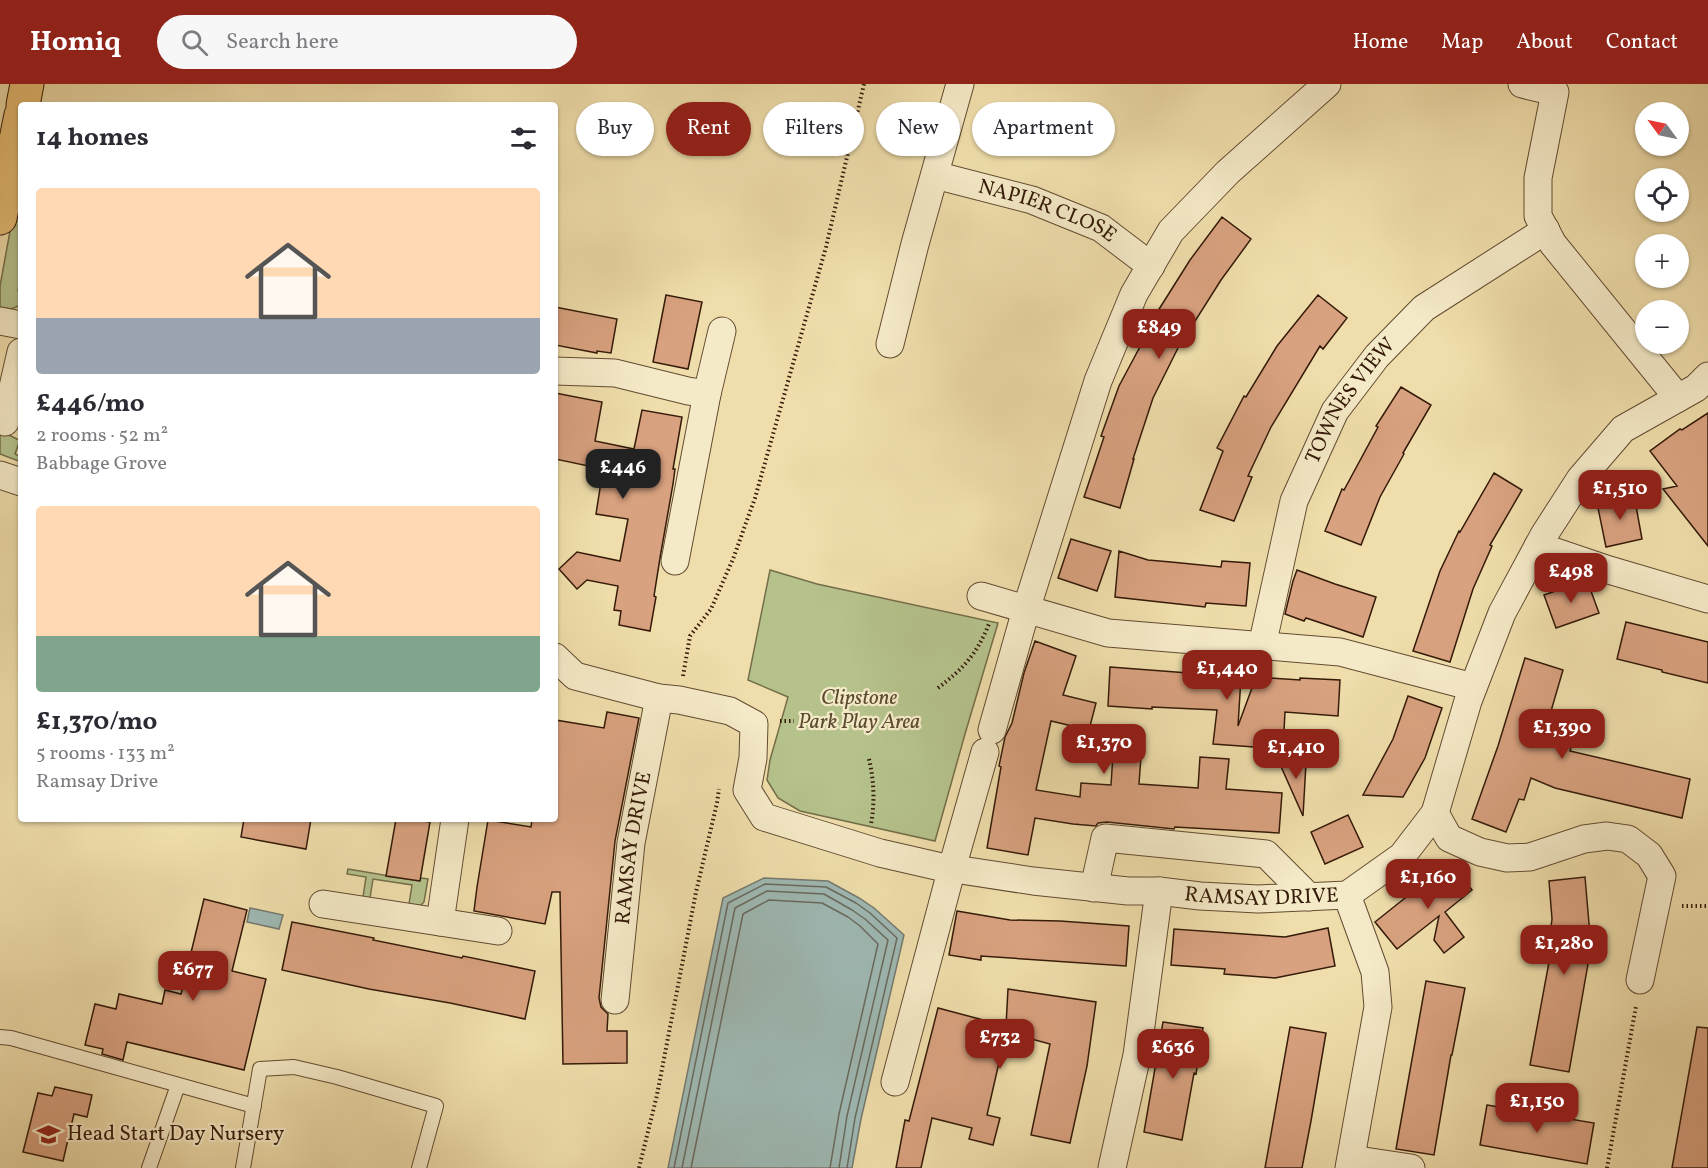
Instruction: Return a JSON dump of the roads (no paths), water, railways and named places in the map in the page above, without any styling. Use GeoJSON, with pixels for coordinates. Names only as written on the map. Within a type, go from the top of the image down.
{"type":"FeatureCollection","features":[{"type":"Feature","properties":{"kind":"main road"},"geometry":{"type":"LineString","coordinates":[[24,102],[27,84]]}},
{"type":"Feature","properties":{"kind":"main road"},"geometry":{"type":"LineString","coordinates":[[0,218],[18,130]]}},
{"type":"Feature","properties":{"kind":"street"},"geometry":{"type":"LineString","coordinates":[[890,344],[915,244],[960,84]]}},
{"type":"Feature","properties":{"kind":"street"},"geometry":{"type":"LineString","coordinates":[[895,1082],[952,868],[1026,610],[1098,381],[1134,294],[1171,231],[1228,172],[1327,84]]}},
{"type":"Feature","properties":{"kind":"street"},"geometry":{"type":"LineString","coordinates":[[1522,84],[1556,92],[1538,178],[1538,216],[1553,244],[1678,398]]}},
{"type":"Feature","properties":{"kind":"street","name":"NAPIER CLOSE"},"geometry":{"type":"LineString","coordinates":[[935,176],[1032,200],[1101,228],[1151,266]]}},
{"type":"Feature","properties":{"kind":"street","name":"TOWNES VIEW"},"geometry":{"type":"LineString","coordinates":[[1262,646],[1294,501],[1335,411],[1377,357],[1424,308],[1546,230]]}},
{"type":"Feature","properties":{"kind":"street"},"geometry":{"type":"LineString","coordinates":[[0,321],[18,324]]}},
{"type":"Feature","properties":{"kind":"street"},"geometry":{"type":"LineString","coordinates":[[675,561],[707,394],[722,331]]}},
{"type":"Feature","properties":{"kind":"street"},"geometry":{"type":"LineString","coordinates":[[5,422],[18,365]]}},
{"type":"Feature","properties":{"kind":"street"},"geometry":{"type":"LineString","coordinates":[[558,371],[615,373],[688,392],[707,394]]}},
{"type":"Feature","properties":{"kind":"street","name":"RAMSAY DRIVE"},"geometry":{"type":"LineString","coordinates":[[558,660],[575,676],[730,711],[754,724],[753,758],[747,790],[764,817],[867,849],[952,868],[1094,888],[1258,899],[1347,895],[1402,856],[1435,813],[1473,687],[1502,613],[1538,546],[1580,479],[1623,429],[1696,388],[1708,376]]}},
{"type":"Feature","properties":{"kind":"street"},"geometry":{"type":"LineString","coordinates":[[0,475],[18,481]]}},
{"type":"Feature","properties":{"kind":"street"},"geometry":{"type":"LineString","coordinates":[[1538,546],[1708,599]]}},
{"type":"Feature","properties":{"kind":"street"},"geometry":{"type":"LineString","coordinates":[[989,599],[1108,633],[1340,652],[1473,687]]}},
{"type":"Feature","properties":{"kind":"street","name":"RAMSAY DRIVE"},"geometry":{"type":"LineString","coordinates":[[615,1000],[631,843],[669,699]]}},
{"type":"Feature","properties":{"kind":"street"},"geometry":{"type":"LineString","coordinates":[[1435,813],[1449,838],[1480,852],[1507,858],[1530,857],[1584,839],[1607,836],[1628,839],[1649,855],[1662,876],[1640,980]]}},
{"type":"Feature","properties":{"kind":"street"},"geometry":{"type":"LineString","coordinates":[[440,922],[455,822]]}},
{"type":"Feature","properties":{"kind":"street"},"geometry":{"type":"LineString","coordinates":[[1094,888],[1105,838],[1266,854],[1309,897]]}},
{"type":"Feature","properties":{"kind":"street"},"geometry":{"type":"LineString","coordinates":[[1112,1168],[1137,1055],[1159,891]]}},
{"type":"Feature","properties":{"kind":"street"},"geometry":{"type":"LineString","coordinates":[[1347,895],[1375,972],[1378,1007],[1350,1164],[1411,1168]]}},
{"type":"Feature","properties":{"kind":"street"},"geometry":{"type":"LineString","coordinates":[[323,904],[498,931]]}},
{"type":"Feature","properties":{"kind":"lane"},"geometry":{"type":"LineString","coordinates":[[0,1037],[11,1038],[254,1106]]}},
{"type":"Feature","properties":{"kind":"lane"},"geometry":{"type":"LineString","coordinates":[[243,1168],[260,1070],[294,1067],[436,1106],[419,1168]]}},
{"type":"Feature","properties":{"kind":"lane"},"geometry":{"type":"LineString","coordinates":[[149,1168],[178,1085]]}},
{"type":"Feature","properties":{"kind":"water"},"geometry":{"type":"Polygon","coordinates":[[[764,878],[828,881],[874,908],[904,935],[861,1119],[852,1168],[668,1168],[723,898],[764,878]]]}},
{"type":"Feature","properties":{"kind":"water"},"geometry":{"type":"Polygon","coordinates":[[[250,908],[283,915],[279,929],[247,922],[250,908]]]}},
{"type":"Feature","properties":{"kind":"place","name":"Head Start Day Nursery"},"geometry":{"type":"Point","coordinates":[49,1134]}},
{"type":"Feature","properties":{"kind":"park label","name":"Clipstone Park Play Area"},"geometry":{"type":"Point","coordinates":[859,710]}}]}
